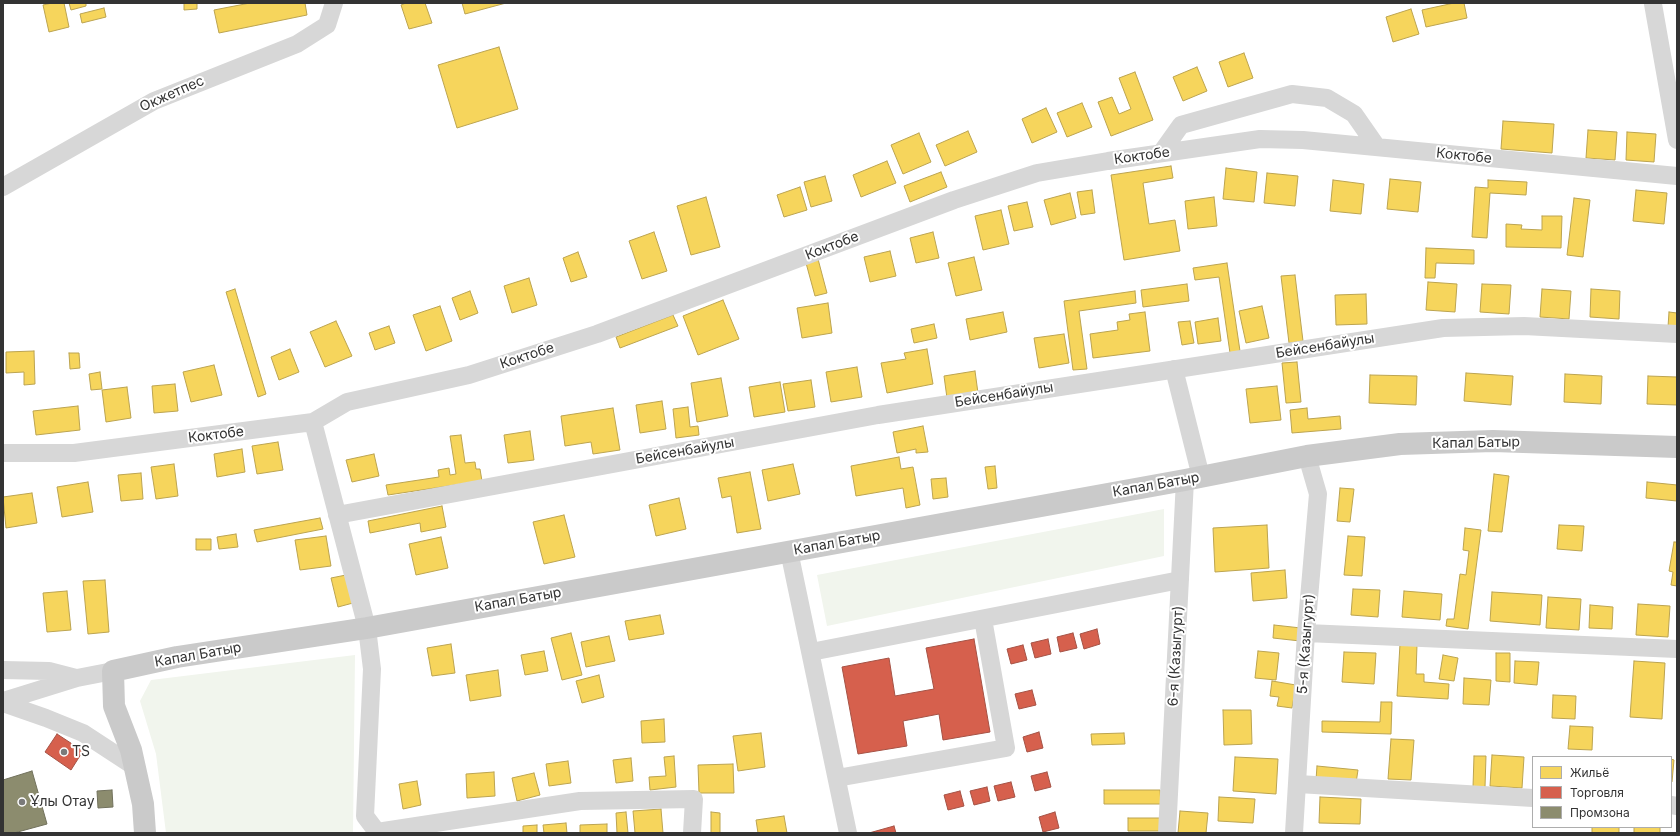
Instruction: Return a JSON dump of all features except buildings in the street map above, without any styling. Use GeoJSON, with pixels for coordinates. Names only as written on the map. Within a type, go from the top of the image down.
{"type":"FeatureCollection","features":[{"type":"Feature","properties":{"kind":"main road","name":"Капал Батыр"},"geometry":{"type":"LineString","coordinates":[[113,671],[177,657],[366,628],[1307,456],[1400,444],[1493,441],[1677,447]]}},
{"type":"Feature","properties":{"kind":"main road"},"geometry":{"type":"LineString","coordinates":[[113,671],[114,706],[131,750],[143,804],[145,833]]}},
{"type":"Feature","properties":{"kind":"street","name":"Окжетпес"},"geometry":{"type":"LineString","coordinates":[[3,187],[154,101],[297,44],[327,25],[334,3]]}},
{"type":"Feature","properties":{"kind":"street"},"geometry":{"type":"LineString","coordinates":[[1653,4],[1677,140]]}},
{"type":"Feature","properties":{"kind":"street"},"geometry":{"type":"LineString","coordinates":[[1161,153],[1181,125],[1292,94],[1327,98],[1354,114],[1377,147]]}},
{"type":"Feature","properties":{"kind":"street","name":"Коктобе"},"geometry":{"type":"LineString","coordinates":[[3,454],[74,453],[313,422],[347,402],[469,375],[597,334],[954,200],[1037,173],[1260,139],[1303,140],[1677,176]]}},
{"type":"Feature","properties":{"kind":"street","name":"Бейсенбайулы"},"geometry":{"type":"LineString","coordinates":[[337,515],[878,415],[1443,328],[1524,326],[1677,334]]}},
{"type":"Feature","properties":{"kind":"street","name":"6-я (Казыгурт)"},"geometry":{"type":"LineString","coordinates":[[1167,833],[1180,580],[1193,478],[1174,369]]}},
{"type":"Feature","properties":{"kind":"street"},"geometry":{"type":"LineString","coordinates":[[313,422],[366,628],[372,669],[365,816],[377,832],[580,801],[694,799],[692,833]]}},
{"type":"Feature","properties":{"kind":"street","name":"5-я (Казыгурт)"},"geometry":{"type":"LineString","coordinates":[[1294,833],[1306,633],[1318,494],[1307,456]]}},
{"type":"Feature","properties":{"kind":"street"},"geometry":{"type":"LineString","coordinates":[[789,551],[848,833]]}},
{"type":"Feature","properties":{"kind":"street"},"geometry":{"type":"LineString","coordinates":[[811,652],[1180,580]]}},
{"type":"Feature","properties":{"kind":"street"},"geometry":{"type":"LineString","coordinates":[[837,778],[1006,748],[983,619]]}},
{"type":"Feature","properties":{"kind":"street"},"geometry":{"type":"LineString","coordinates":[[1306,633],[1677,649]]}},
{"type":"Feature","properties":{"kind":"street"},"geometry":{"type":"LineString","coordinates":[[3,670],[49,671],[77,678]]}},
{"type":"Feature","properties":{"kind":"street","name":"Капал Батыр"},"geometry":{"type":"LineString","coordinates":[[3,702],[77,678],[113,671]]}},
{"type":"Feature","properties":{"kind":"street"},"geometry":{"type":"LineString","coordinates":[[3,702],[83,733],[135,767]]}},
{"type":"Feature","properties":{"kind":"street"},"geometry":{"type":"LineString","coordinates":[[1298,784],[1532,798]]}},
{"type":"Feature","properties":{"kind":"shaded area"},"geometry":{"type":"Polygon","coordinates":[[[1164,509],[1164,556],[827,626],[817,575],[1164,509]]]}},
{"type":"Feature","properties":{"kind":"shaded area"},"geometry":{"type":"Polygon","coordinates":[[[355,655],[353,833],[166,833],[156,754],[140,701],[151,680],[355,655]]]}},
{"type":"Feature","properties":{"kind":"place","name":"TS"},"geometry":{"type":"Point","coordinates":[64,752]}},
{"type":"Feature","properties":{"kind":"place","name":"Ұлы Отау"},"geometry":{"type":"Point","coordinates":[22,802]}}]}
